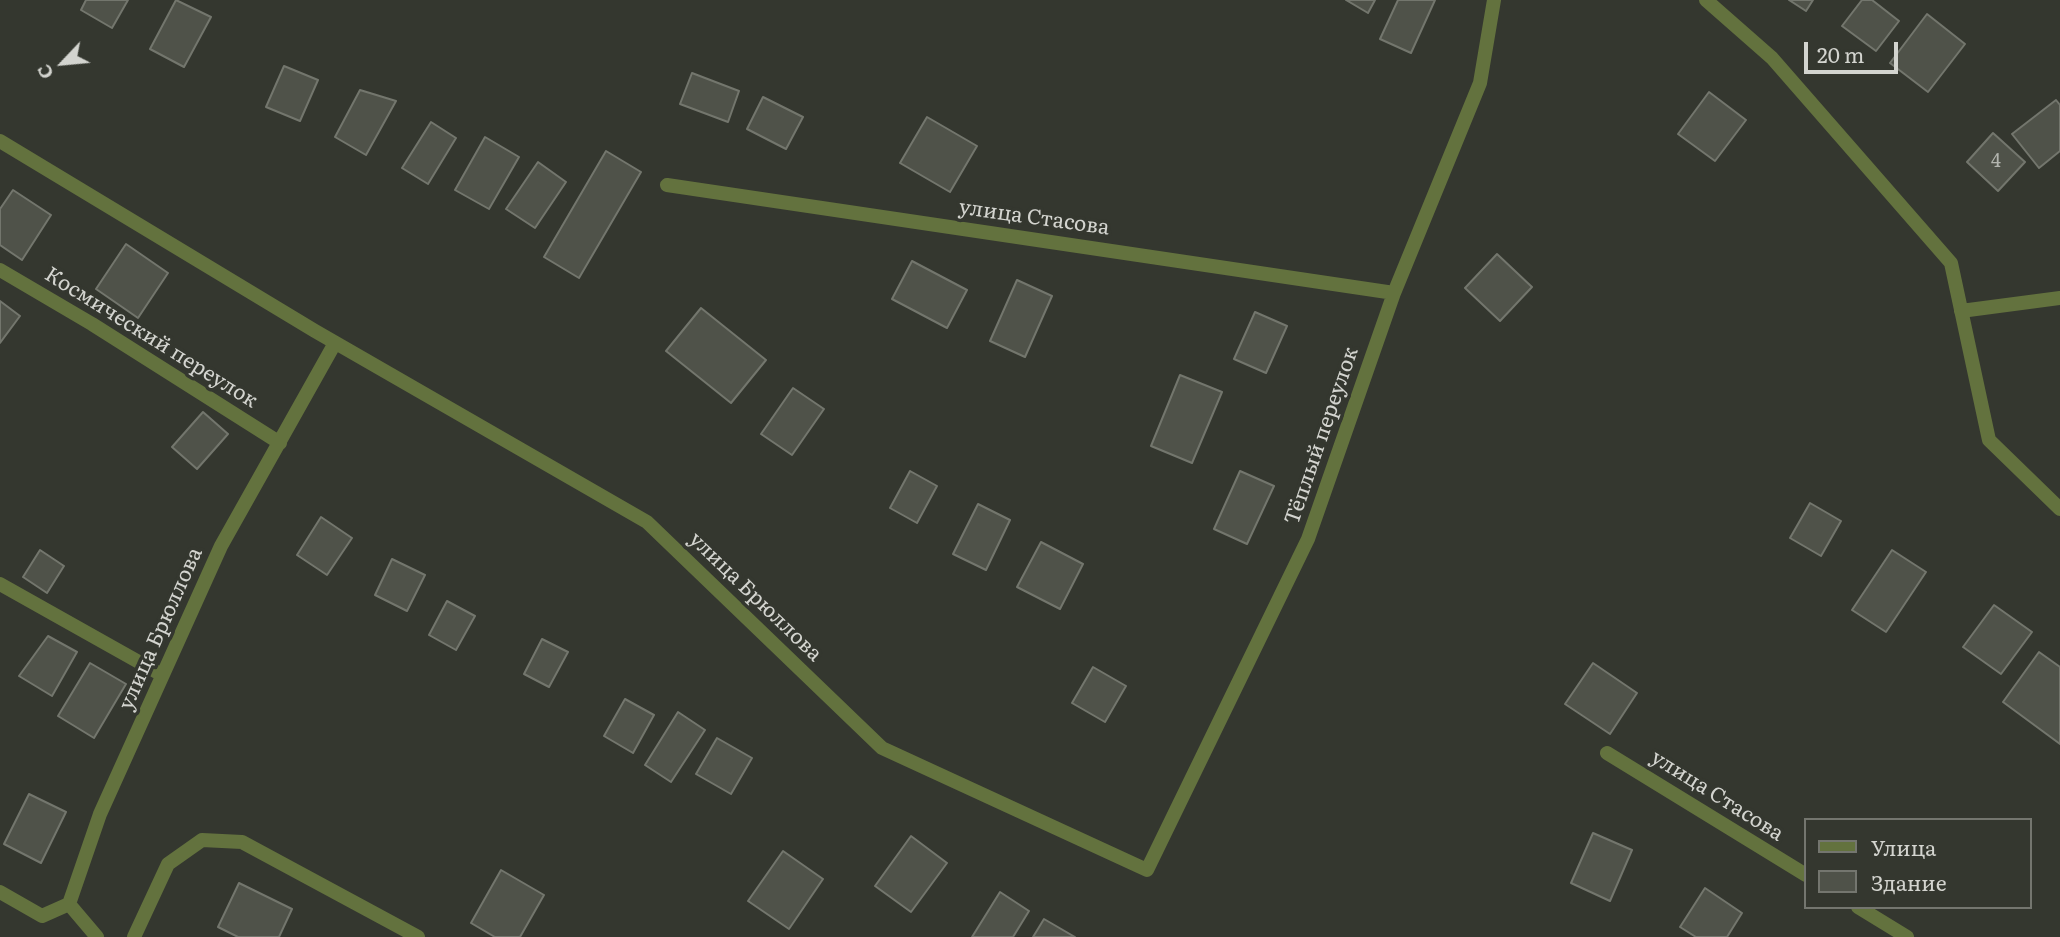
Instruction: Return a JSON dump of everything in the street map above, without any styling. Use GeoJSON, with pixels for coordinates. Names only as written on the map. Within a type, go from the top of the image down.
{"type":"FeatureCollection","features":[{"type":"Feature","properties":{"kind":"street","name":"Тёплый переулок"},"geometry":{"type":"LineString","coordinates":[[1147,870],[1308,539],[1395,293],[1480,83],[1494,0]]}},
{"type":"Feature","properties":{"kind":"street"},"geometry":{"type":"LineString","coordinates":[[1706,0],[1772,58],[1951,262],[1989,440],[2060,509]]}},
{"type":"Feature","properties":{"kind":"street","name":"улица Брюллова"},"geometry":{"type":"LineString","coordinates":[[0,141],[335,343],[647,522],[882,748],[1147,870]]}},
{"type":"Feature","properties":{"kind":"street","name":"улица Стасова"},"geometry":{"type":"LineString","coordinates":[[667,186],[1395,293]]}},
{"type":"Feature","properties":{"kind":"street","name":"Космический переулок"},"geometry":{"type":"LineString","coordinates":[[0,270],[92,324],[280,443]]}},
{"type":"Feature","properties":{"kind":"street"},"geometry":{"type":"LineString","coordinates":[[1961,311],[2060,298]]}},
{"type":"Feature","properties":{"kind":"street","name":"улица Брюллова"},"geometry":{"type":"LineString","coordinates":[[69,904],[100,814],[221,546],[335,343]]}},
{"type":"Feature","properties":{"kind":"street"},"geometry":{"type":"LineString","coordinates":[[0,584],[163,676]]}},
{"type":"Feature","properties":{"kind":"street","name":"улица Стасова"},"geometry":{"type":"LineString","coordinates":[[1607,753],[1804,875]]}},
{"type":"Feature","properties":{"kind":"street"},"geometry":{"type":"LineString","coordinates":[[134,937],[168,864],[202,840],[242,842],[418,937]]}},
{"type":"Feature","properties":{"kind":"street"},"geometry":{"type":"LineString","coordinates":[[0,892],[42,916],[69,904],[97,937]]}},
{"type":"Feature","properties":{"kind":"street"},"geometry":{"type":"LineString","coordinates":[[1861,909],[1907,937]]}},
{"type":"Feature","properties":{"kind":"building"},"geometry":{"type":"Polygon","coordinates":[[[86,0],[128,0],[112,28],[81,10],[86,0]]]}},
{"type":"Feature","properties":{"kind":"building"},"geometry":{"type":"Polygon","coordinates":[[[176,0],[211,17],[184,67],[150,49],[176,0]]]}},
{"type":"Feature","properties":{"kind":"building"},"geometry":{"type":"Polygon","coordinates":[[[1346,0],[1375,0],[1368,13],[1346,0]]]}},
{"type":"Feature","properties":{"kind":"building"},"geometry":{"type":"Polygon","coordinates":[[[1398,0],[1435,0],[1411,53],[1380,39],[1398,0]]]}},
{"type":"Feature","properties":{"kind":"building"},"geometry":{"type":"Polygon","coordinates":[[[1789,0],[1813,0],[1806,11],[1789,0]]]}},
{"type":"Feature","properties":{"kind":"building"},"geometry":{"type":"Polygon","coordinates":[[[1862,0],[1872,0],[1899,21],[1876,51],[1842,26],[1862,0]]]}},
{"type":"Feature","properties":{"kind":"building"},"geometry":{"type":"Polygon","coordinates":[[[1927,14],[1965,44],[1928,92],[1890,63],[1927,14]]]}},
{"type":"Feature","properties":{"kind":"building"},"geometry":{"type":"Polygon","coordinates":[[[284,66],[318,80],[300,121],[266,107],[284,66]]]}},
{"type":"Feature","properties":{"kind":"building"},"geometry":{"type":"Polygon","coordinates":[[[692,73],[739,91],[728,122],[680,104],[692,73]]]}},
{"type":"Feature","properties":{"kind":"building"},"geometry":{"type":"Polygon","coordinates":[[[360,90],[396,101],[366,155],[335,137],[360,90]]]}},
{"type":"Feature","properties":{"kind":"building"},"geometry":{"type":"Polygon","coordinates":[[[1709,92],[1746,120],[1715,161],[1678,134],[1709,92]]]}},
{"type":"Feature","properties":{"kind":"building"},"geometry":{"type":"Polygon","coordinates":[[[763,97],[803,117],[786,149],[747,129],[763,97]]]}},
{"type":"Feature","properties":{"kind":"building"},"geometry":{"type":"Polygon","coordinates":[[[2056,100],[2060,105],[2060,151],[2039,168],[2012,134],[2056,100]]]}},
{"type":"Feature","properties":{"kind":"building"},"geometry":{"type":"Polygon","coordinates":[[[927,117],[977,146],[950,192],[900,163],[927,117]]]}},
{"type":"Feature","properties":{"kind":"building"},"geometry":{"type":"Polygon","coordinates":[[[431,122],[456,138],[428,184],[402,168],[431,122]]]}},
{"type":"Feature","properties":{"kind":"building"},"geometry":{"type":"Polygon","coordinates":[[[1993,133],[2025,162],[1998,191],[1967,162],[1993,133]]]}},
{"type":"Feature","properties":{"kind":"building"},"geometry":{"type":"Polygon","coordinates":[[[485,137],[519,157],[489,209],[455,190],[485,137]]]}},
{"type":"Feature","properties":{"kind":"building"},"geometry":{"type":"Polygon","coordinates":[[[606,151],[641,172],[579,278],[544,257],[606,151]]]}},
{"type":"Feature","properties":{"kind":"building"},"geometry":{"type":"Polygon","coordinates":[[[538,162],[566,182],[535,228],[506,209],[538,162]]]}},
{"type":"Feature","properties":{"kind":"building"},"geometry":{"type":"Polygon","coordinates":[[[13,190],[51,215],[22,260],[0,245],[0,209],[13,190]]]}},
{"type":"Feature","properties":{"kind":"building"},"geometry":{"type":"Polygon","coordinates":[[[126,244],[168,273],[138,318],[96,289],[126,244]]]}},
{"type":"Feature","properties":{"kind":"building"},"geometry":{"type":"Polygon","coordinates":[[[1497,254],[1532,287],[1500,321],[1465,288],[1497,254]]]}},
{"type":"Feature","properties":{"kind":"building"},"geometry":{"type":"Polygon","coordinates":[[[912,261],[967,290],[947,328],[892,299],[912,261]]]}},
{"type":"Feature","properties":{"kind":"building"},"geometry":{"type":"Polygon","coordinates":[[[1017,280],[1052,296],[1025,357],[990,341],[1017,280]]]}},
{"type":"Feature","properties":{"kind":"building"},"geometry":{"type":"Polygon","coordinates":[[[0,301],[20,316],[0,343],[0,301]]]}},
{"type":"Feature","properties":{"kind":"building"},"geometry":{"type":"Polygon","coordinates":[[[701,308],[766,360],[731,403],[666,351],[701,308]]]}},
{"type":"Feature","properties":{"kind":"building"},"geometry":{"type":"Polygon","coordinates":[[[1255,312],[1287,326],[1266,373],[1234,359],[1255,312]]]}},
{"type":"Feature","properties":{"kind":"building"},"geometry":{"type":"Polygon","coordinates":[[[1180,375],[1222,392],[1192,463],[1151,446],[1180,375]]]}},
{"type":"Feature","properties":{"kind":"building"},"geometry":{"type":"Polygon","coordinates":[[[793,388],[824,409],[792,455],[761,434],[793,388]]]}},
{"type":"Feature","properties":{"kind":"building"},"geometry":{"type":"Polygon","coordinates":[[[203,412],[228,434],[197,469],[172,447],[203,412]]]}},
{"type":"Feature","properties":{"kind":"building"},"geometry":{"type":"Polygon","coordinates":[[[910,471],[937,486],[917,523],[890,508],[910,471]]]}},
{"type":"Feature","properties":{"kind":"building"},"geometry":{"type":"Polygon","coordinates":[[[1240,471],[1274,486],[1247,544],[1214,529],[1240,471]]]}},
{"type":"Feature","properties":{"kind":"building"},"geometry":{"type":"Polygon","coordinates":[[[1810,503],[1841,521],[1821,556],[1790,538],[1810,503]]]}},
{"type":"Feature","properties":{"kind":"building"},"geometry":{"type":"Polygon","coordinates":[[[978,504],[1010,520],[986,570],[953,554],[978,504]]]}},
{"type":"Feature","properties":{"kind":"building"},"geometry":{"type":"Polygon","coordinates":[[[321,517],[352,538],[327,575],[297,555],[321,517]]]}},
{"type":"Feature","properties":{"kind":"building"},"geometry":{"type":"Polygon","coordinates":[[[1041,542],[1083,564],[1060,609],[1017,587],[1041,542]]]}},
{"type":"Feature","properties":{"kind":"building"},"geometry":{"type":"Polygon","coordinates":[[[40,550],[64,566],[47,593],[23,577],[40,550]]]}},
{"type":"Feature","properties":{"kind":"building"},"geometry":{"type":"Polygon","coordinates":[[[1892,550],[1926,572],[1886,632],[1852,610],[1892,550]]]}},
{"type":"Feature","properties":{"kind":"building"},"geometry":{"type":"Polygon","coordinates":[[[392,559],[425,575],[407,611],[375,595],[392,559]]]}},
{"type":"Feature","properties":{"kind":"building"},"geometry":{"type":"Polygon","coordinates":[[[447,601],[475,616],[456,650],[429,635],[447,601]]]}},
{"type":"Feature","properties":{"kind":"building"},"geometry":{"type":"Polygon","coordinates":[[[1994,605],[2032,632],[2001,674],[1963,647],[1994,605]]]}},
{"type":"Feature","properties":{"kind":"building"},"geometry":{"type":"Polygon","coordinates":[[[48,636],[77,652],[52,696],[19,676],[48,636]]]}},
{"type":"Feature","properties":{"kind":"building"},"geometry":{"type":"Polygon","coordinates":[[[542,639],[568,652],[549,687],[524,674],[542,639]]]}},
{"type":"Feature","properties":{"kind":"building"},"geometry":{"type":"Polygon","coordinates":[[[2039,652],[2060,667],[2060,744],[2003,702],[2039,652]]]}},
{"type":"Feature","properties":{"kind":"building"},"geometry":{"type":"Polygon","coordinates":[[[90,663],[126,684],[94,738],[58,716],[90,663]]]}},
{"type":"Feature","properties":{"kind":"building"},"geometry":{"type":"Polygon","coordinates":[[[1593,663],[1637,693],[1610,734],[1565,704],[1593,663]]]}},
{"type":"Feature","properties":{"kind":"building"},"geometry":{"type":"Polygon","coordinates":[[[1093,667],[1126,686],[1105,722],[1072,703],[1093,667]]]}},
{"type":"Feature","properties":{"kind":"building"},"geometry":{"type":"Polygon","coordinates":[[[625,699],[654,715],[633,753],[604,736],[625,699]]]}},
{"type":"Feature","properties":{"kind":"building"},"geometry":{"type":"Polygon","coordinates":[[[678,712],[705,730],[671,782],[645,765],[678,712]]]}},
{"type":"Feature","properties":{"kind":"building"},"geometry":{"type":"Polygon","coordinates":[[[717,738],[752,758],[731,794],[696,774],[717,738]]]}},
{"type":"Feature","properties":{"kind":"building"},"geometry":{"type":"Polygon","coordinates":[[[29,794],[66,812],[41,863],[4,844],[29,794]]]}},
{"type":"Feature","properties":{"kind":"building"},"geometry":{"type":"Polygon","coordinates":[[[1593,833],[1632,850],[1610,901],[1571,883],[1593,833]]]}},
{"type":"Feature","properties":{"kind":"building"},"geometry":{"type":"Polygon","coordinates":[[[911,836],[947,863],[911,912],[875,886],[911,836]]]}},
{"type":"Feature","properties":{"kind":"building"},"geometry":{"type":"Polygon","coordinates":[[[783,851],[823,879],[789,929],[748,901],[783,851]]]}},
{"type":"Feature","properties":{"kind":"building"},"geometry":{"type":"Polygon","coordinates":[[[501,870],[544,895],[520,937],[495,937],[471,923],[501,870]]]}},
{"type":"Feature","properties":{"kind":"building"},"geometry":{"type":"Polygon","coordinates":[[[239,883],[292,909],[279,937],[238,937],[218,927],[239,883]]]}},
{"type":"Feature","properties":{"kind":"building"},"geometry":{"type":"Polygon","coordinates":[[[1705,888],[1742,913],[1727,937],[1696,937],[1680,927],[1705,888]]]}},
{"type":"Feature","properties":{"kind":"building"},"geometry":{"type":"Polygon","coordinates":[[[1000,892],[1029,911],[1013,937],[972,937],[1000,892]]]}},
{"type":"Feature","properties":{"kind":"building"},"geometry":{"type":"Polygon","coordinates":[[[1044,919],[1075,937],[1033,937],[1044,919]]]}}]}
